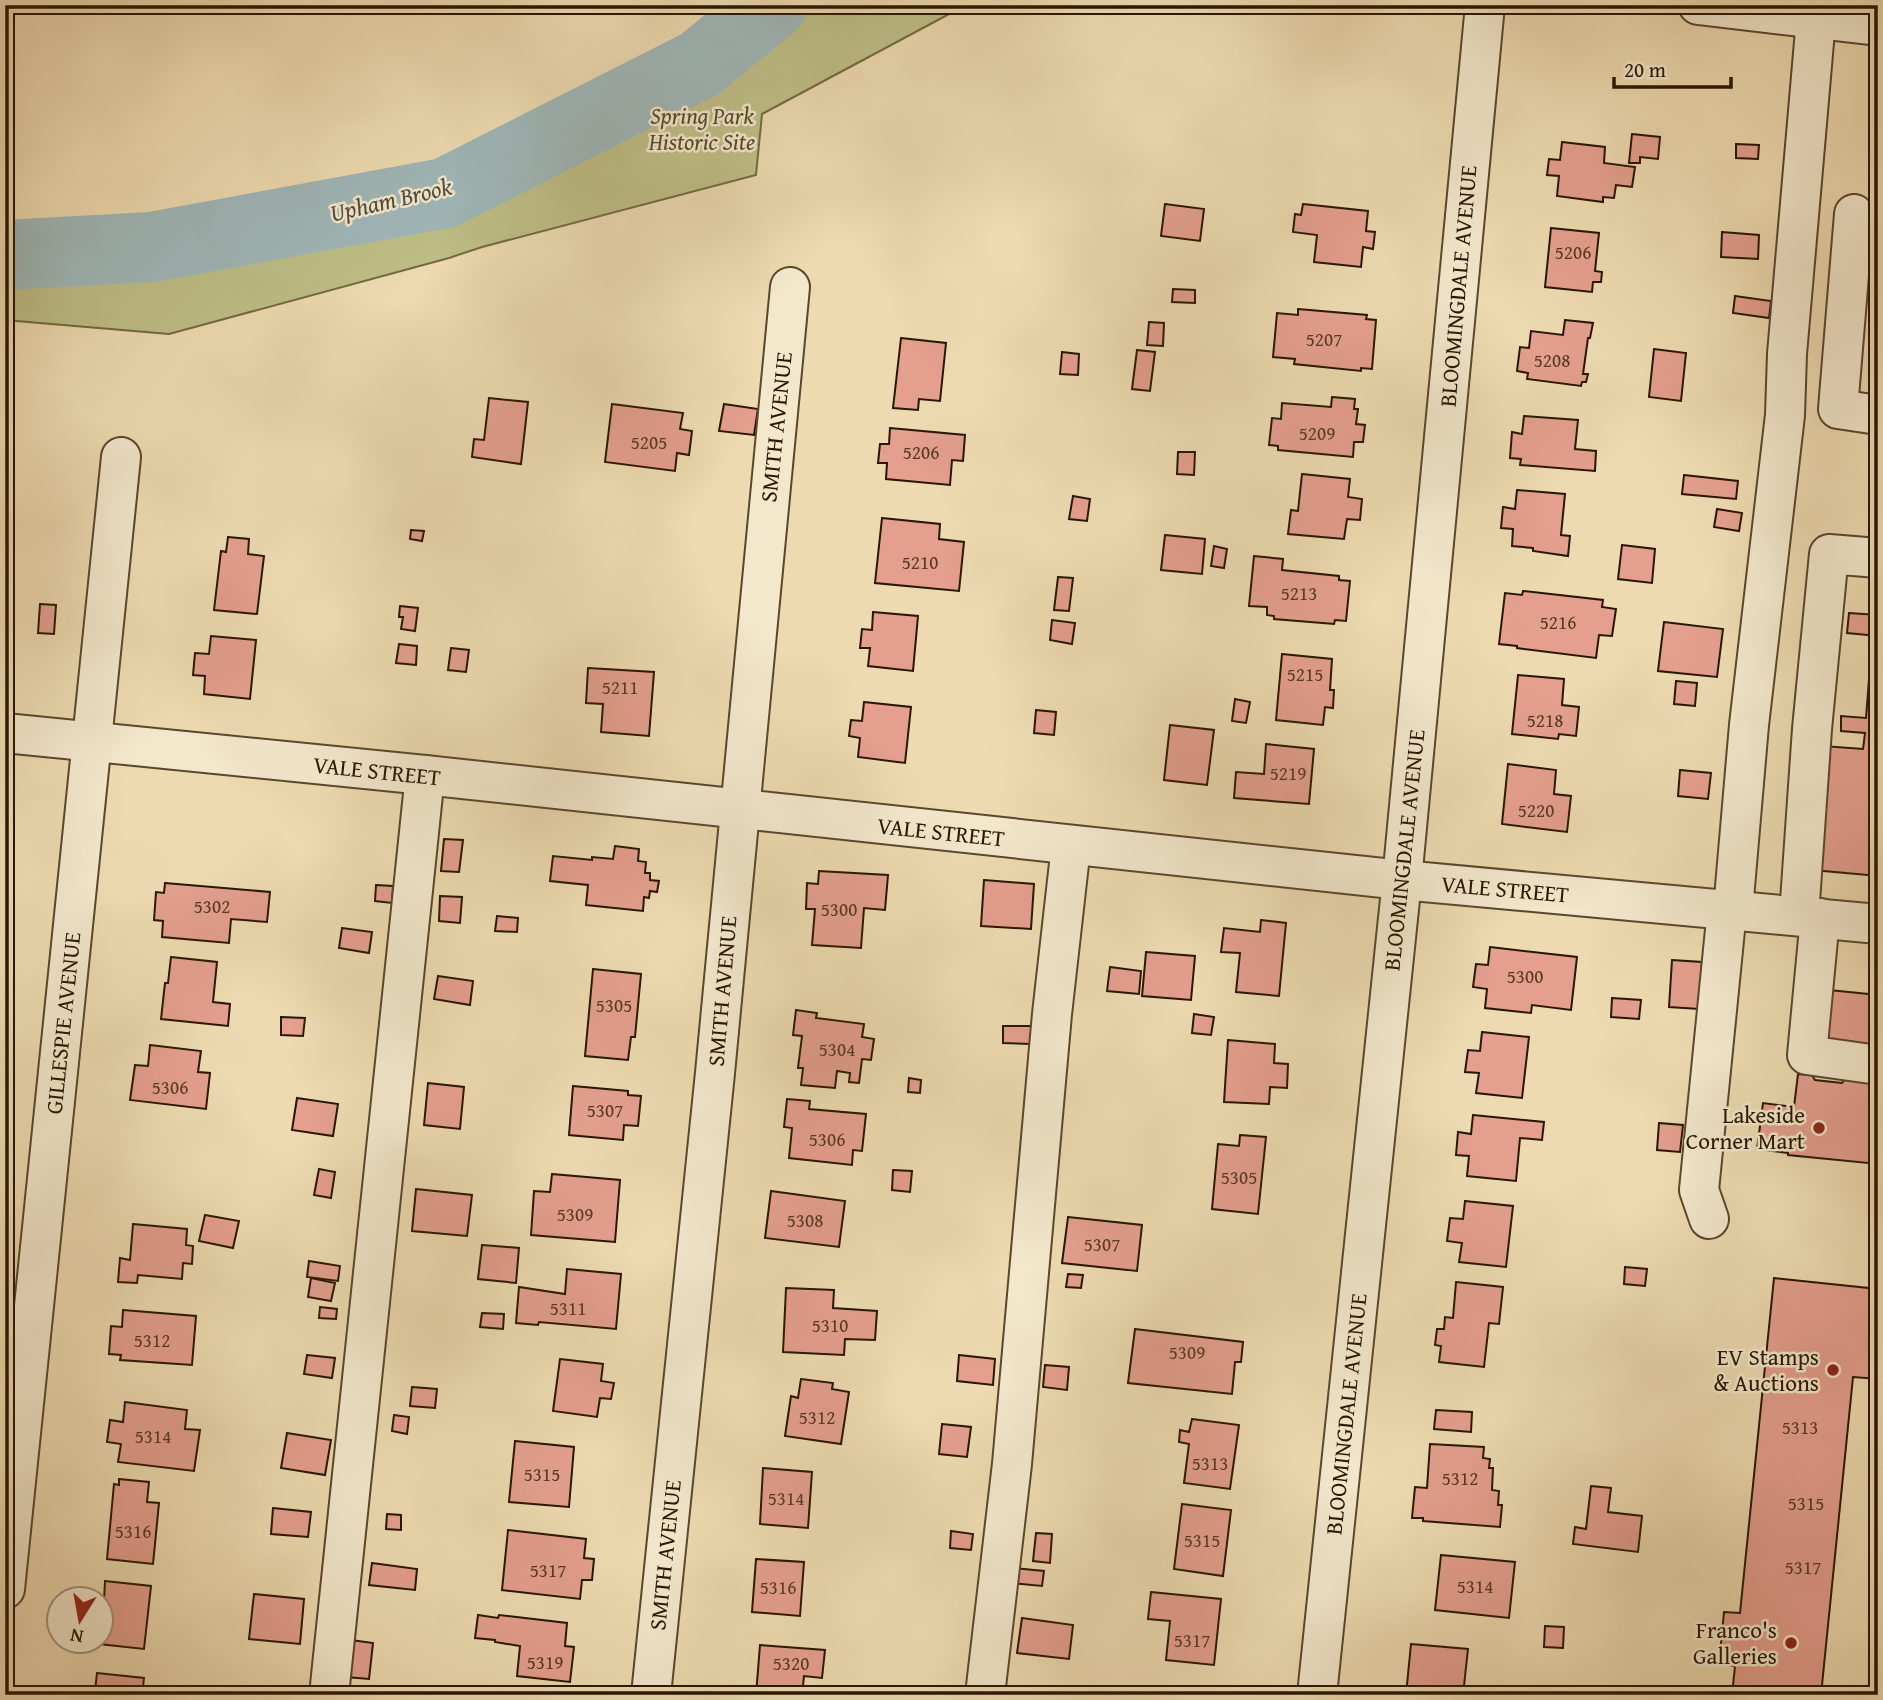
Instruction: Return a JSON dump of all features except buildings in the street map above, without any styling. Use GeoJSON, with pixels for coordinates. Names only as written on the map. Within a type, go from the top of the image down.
{"type":"FeatureCollection","features":[{"type":"Feature","properties":{"kind":"street","name":"BLOOMINGDALE AVENUE"},"geometry":{"type":"LineString","coordinates":[[1317,1695],[1402,880],[1485,5]]}},
{"type":"Feature","properties":{"kind":"street"},"geometry":{"type":"LineString","coordinates":[[1698,5],[1878,26]]}},
{"type":"Feature","properties":{"kind":"street"},"geometry":{"type":"LineString","coordinates":[[1709,1219],[1699,1190],[1784,426],[1787,354],[1816,19]]}},
{"type":"Feature","properties":{"kind":"street"},"geometry":{"type":"LineString","coordinates":[[1854,214],[1838,409],[1878,415]]}},
{"type":"Feature","properties":{"kind":"street","name":"SMITH AVENUE"},"geometry":{"type":"LineString","coordinates":[[651,1695],[715,1073],[790,287]]}},
{"type":"Feature","properties":{"kind":"street","name":"GILLESPIE AVENUE"},"geometry":{"type":"LineString","coordinates":[[5,1590],[121,457]]}},
{"type":"Feature","properties":{"kind":"street"},"geometry":{"type":"LineString","coordinates":[[1878,558],[1829,554],[1812,729],[1807,1055],[1878,1065]]}},
{"type":"Feature","properties":{"kind":"street","name":"VALE STREET"},"geometry":{"type":"LineString","coordinates":[[5,733],[425,775],[1402,880],[1878,924]]}},
{"type":"Feature","properties":{"kind":"street"},"geometry":{"type":"LineString","coordinates":[[328,1695],[425,775]]}},
{"type":"Feature","properties":{"kind":"street"},"geometry":{"type":"LineString","coordinates":[[985,1695],[1012,1464],[1052,1014],[1071,846]]}},
{"type":"Feature","properties":{"kind":"green space","name":"Spring Park Historic Site"},"geometry":{"type":"Polygon","coordinates":[[[757,5],[966,5],[762,114],[756,175],[482,247],[169,334],[5,320],[5,279],[72,283],[205,253],[342,208],[409,181],[522,177],[616,113],[696,65],[757,5]]]}},
{"type":"Feature","properties":{"kind":"waterway","name":"Upham Brook"},"geometry":{"type":"LineString","coordinates":[[5,255],[152,247],[445,193],[700,64],[772,5]]}},
{"type":"Feature","properties":{"kind":"place","name":"Lakeside Corner Mart"},"geometry":{"type":"Point","coordinates":[1819,1128]}},
{"type":"Feature","properties":{"kind":"place","name":"EV Stamps & Auctions"},"geometry":{"type":"Point","coordinates":[1833,1370]}},
{"type":"Feature","properties":{"kind":"place","name":"Franco's Galleries"},"geometry":{"type":"Point","coordinates":[1791,1643]}}]}
